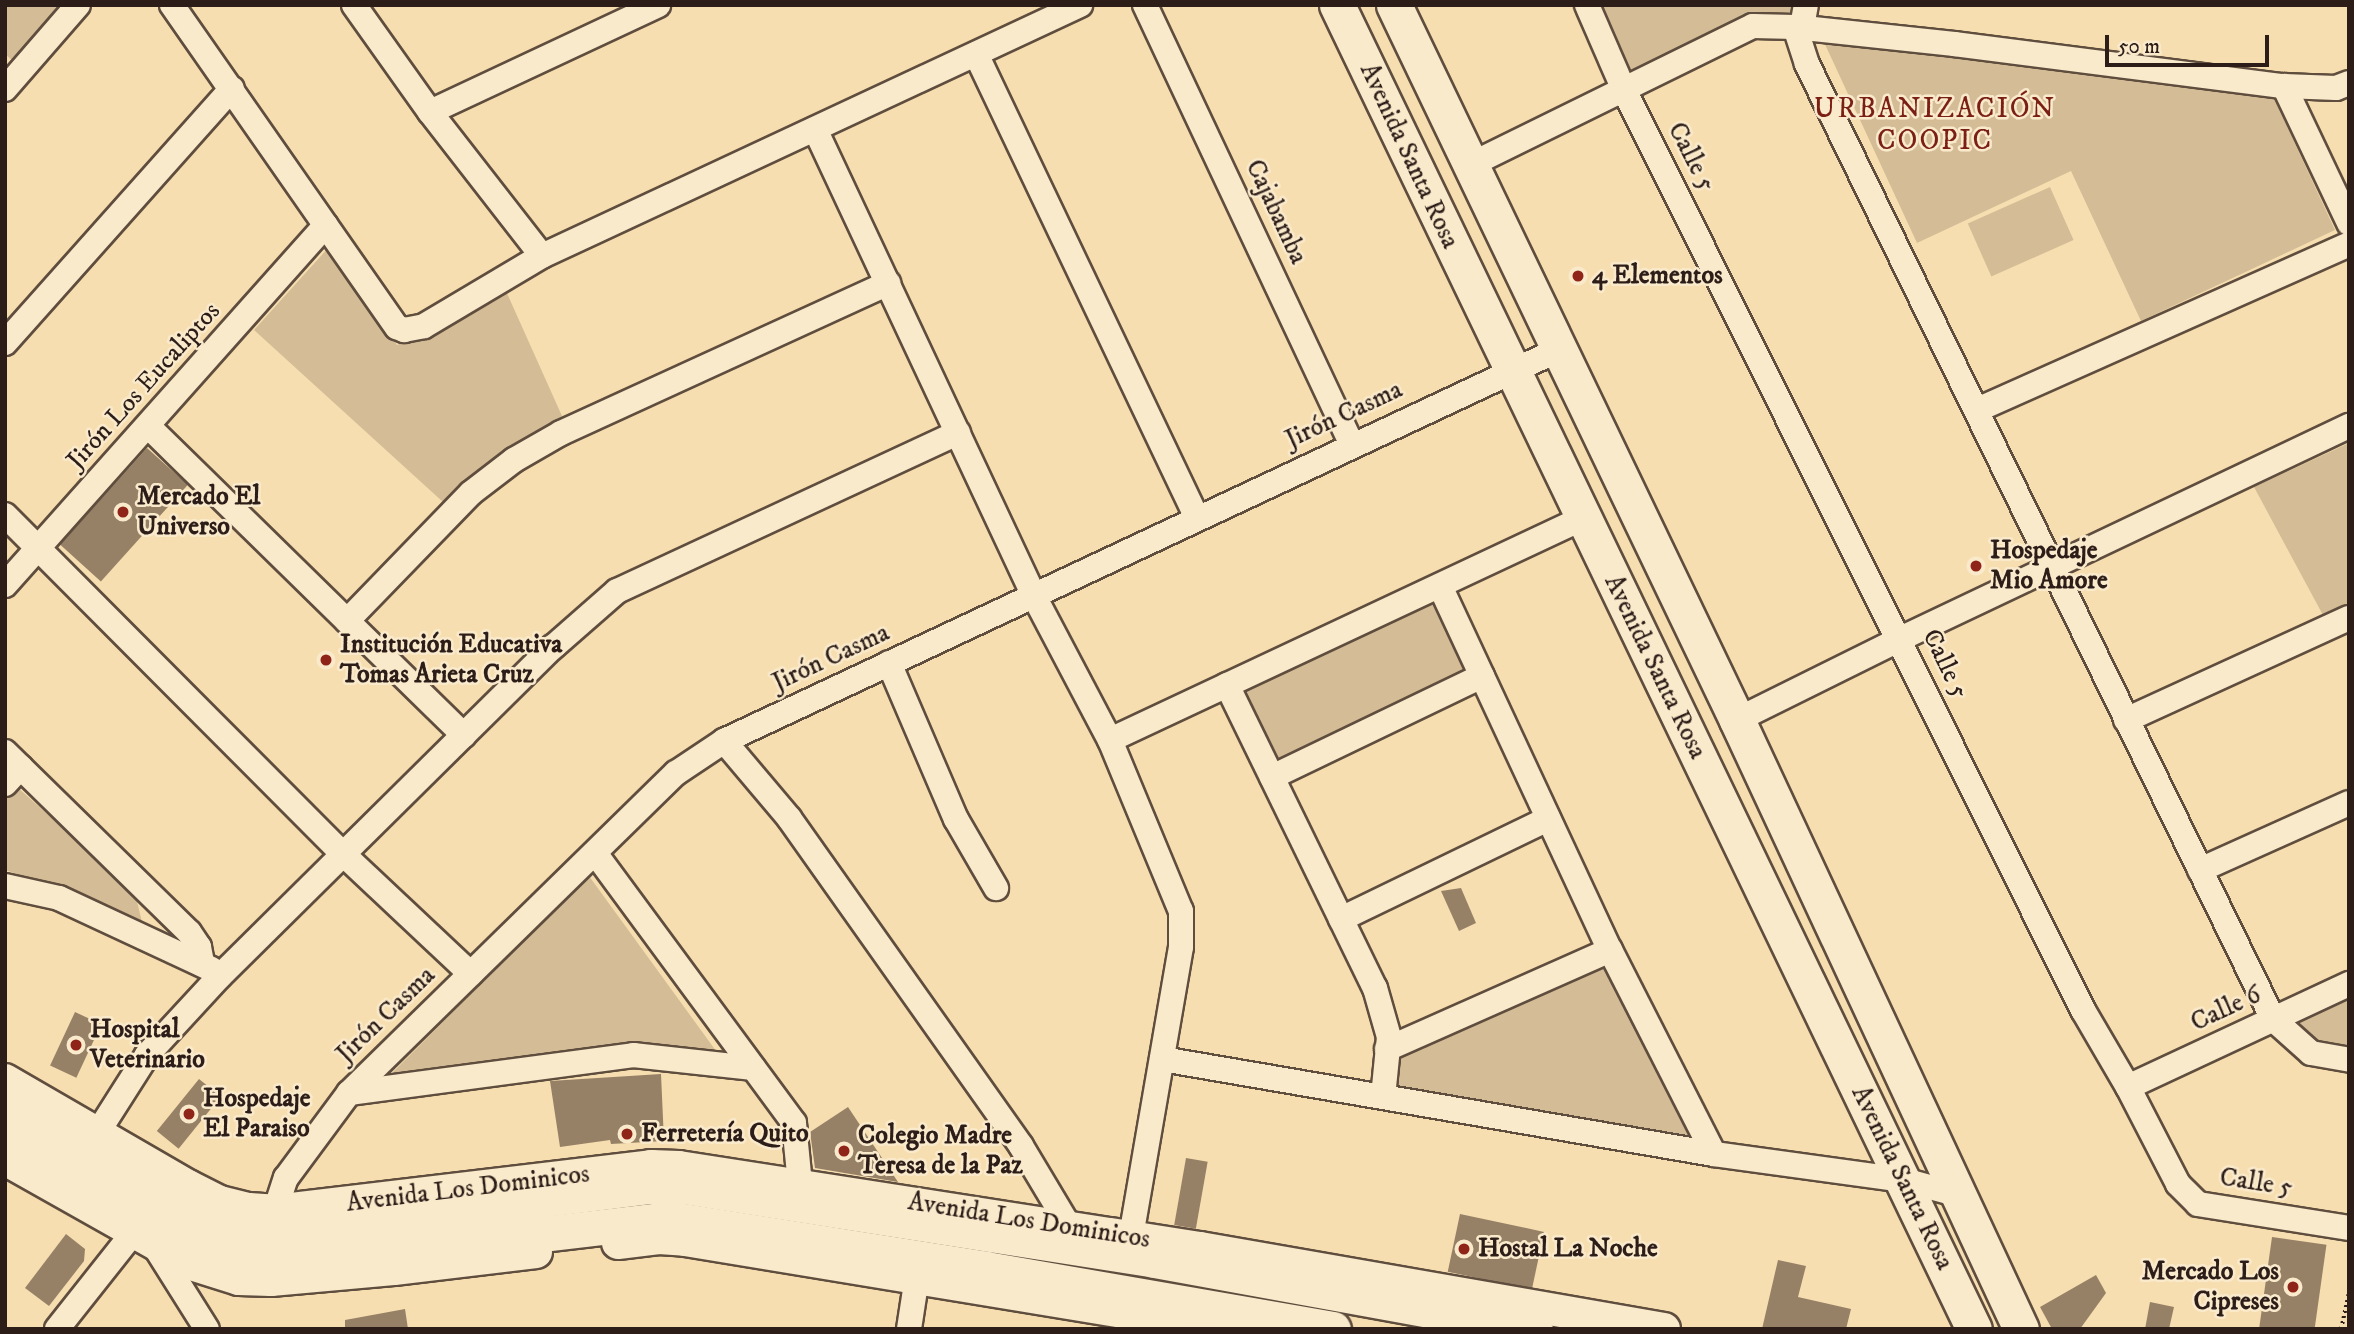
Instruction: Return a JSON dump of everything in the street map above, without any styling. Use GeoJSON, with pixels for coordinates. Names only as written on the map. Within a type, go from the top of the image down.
{"type":"FeatureCollection","features":[{"type":"Feature","properties":{"kind":"main road","name":"Avenida Santa Rosa"},"geometry":{"type":"LineString","coordinates":[[1337,5],[1974,1329]]}},
{"type":"Feature","properties":{"kind":"main road","name":"Avenida Santa Rosa"},"geometry":{"type":"LineString","coordinates":[[1394,5],[1737,720],[2021,1329]]}},
{"type":"Feature","properties":{"kind":"main road"},"geometry":{"type":"LineString","coordinates":[[6,1106],[46,1103]]}},
{"type":"Feature","properties":{"kind":"main road","name":"Avenida Los Dominicos"},"geometry":{"type":"LineString","coordinates":[[6,1106],[188,1212],[217,1225],[243,1231],[277,1233],[648,1186],[683,1186],[1143,1248],[1535,1329]]}},
{"type":"Feature","properties":{"kind":"main road","name":"Avenida Los Dominicos"},"geometry":{"type":"LineString","coordinates":[[5,1138],[167,1231],[207,1250],[263,1261],[346,1257],[671,1219],[986,1269],[1333,1329]]}},
{"type":"Feature","properties":{"kind":"main road"},"geometry":{"type":"LineString","coordinates":[[535,1200],[580,1176]]}},
{"type":"Feature","properties":{"kind":"main road"},"geometry":{"type":"LineString","coordinates":[[1143,1248],[1200,1248]]}},
{"type":"Feature","properties":{"kind":"main road"},"geometry":{"type":"LineString","coordinates":[[346,1257],[394,1269]]}},
{"type":"Feature","properties":{"kind":"main road"},"geometry":{"type":"LineString","coordinates":[[986,1269],[1025,1295]]}},
{"type":"Feature","properties":{"kind":"street"},"geometry":{"type":"LineString","coordinates":[[5,89],[78,5]]}},
{"type":"Feature","properties":{"kind":"street"},"geometry":{"type":"LineString","coordinates":[[172,5],[397,327],[404,330],[424,326],[542,256],[1080,5]]}},
{"type":"Feature","properties":{"kind":"street"},"geometry":{"type":"LineString","coordinates":[[354,5],[430,112],[542,256]]}},
{"type":"Feature","properties":{"kind":"street"},"geometry":{"type":"LineString","coordinates":[[430,112],[658,5]]}},
{"type":"Feature","properties":{"kind":"street","name":"Cajabamba"},"geometry":{"type":"LineString","coordinates":[[1145,5],[1352,444]]}},
{"type":"Feature","properties":{"kind":"street","name":"Calle 5"},"geometry":{"type":"LineString","coordinates":[[1587,5],[1624,90],[2083,1010],[2128,1087],[2178,1184],[2198,1204],[2349,1228]]}},
{"type":"Feature","properties":{"kind":"street"},"geometry":{"type":"LineString","coordinates":[[1470,165],[1753,26],[1801,20],[2284,86],[2336,88],[2349,83]]}},
{"type":"Feature","properties":{"kind":"street"},"geometry":{"type":"LineString","coordinates":[[1801,20],[1807,64],[2273,1019],[2311,1053],[2349,1060]]}},
{"type":"Feature","properties":{"kind":"street"},"geometry":{"type":"LineString","coordinates":[[976,54],[1197,518]]}},
{"type":"Feature","properties":{"kind":"street"},"geometry":{"type":"LineString","coordinates":[[2284,86],[2349,222]]}},
{"type":"Feature","properties":{"kind":"street"},"geometry":{"type":"LineString","coordinates":[[5,344],[232,88]]}},
{"type":"Feature","properties":{"kind":"street"},"geometry":{"type":"LineString","coordinates":[[815,129],[1034,596],[1110,740],[1181,911],[1181,947],[1162,1059],[1143,1248]]}},
{"type":"Feature","properties":{"kind":"street","name":"Jirón Los Eucaliptos"},"geometry":{"type":"LineString","coordinates":[[5,585],[326,225]]}},
{"type":"Feature","properties":{"kind":"street"},"geometry":{"type":"LineString","coordinates":[[1976,410],[2349,244]]}},
{"type":"Feature","properties":{"kind":"street"},"geometry":{"type":"LineString","coordinates":[[348,621],[471,494],[514,460],[561,433],[888,283]]}},
{"type":"Feature","properties":{"kind":"street","name":"Jirón Casma"},"geometry":{"type":"LineString","coordinates":[[275,1211],[286,1178],[349,1093],[676,773],[724,741],[1352,444],[1558,350]]}},
{"type":"Feature","properties":{"kind":"street"},"geometry":{"type":"LineString","coordinates":[[148,426],[464,735]]}},
{"type":"Feature","properties":{"kind":"street"},"geometry":{"type":"LineString","coordinates":[[1737,720],[2051,566],[2349,426]]}},
{"type":"Feature","properties":{"kind":"street"},"geometry":{"type":"LineString","coordinates":[[98,1132],[147,1055],[211,969],[343,854],[553,647],[617,591],[958,433]]}},
{"type":"Feature","properties":{"kind":"street"},"geometry":{"type":"LineString","coordinates":[[5,515],[343,854],[471,974]]}},
{"type":"Feature","properties":{"kind":"street"},"geometry":{"type":"LineString","coordinates":[[1110,740],[1583,518]]}},
{"type":"Feature","properties":{"kind":"street"},"geometry":{"type":"LineString","coordinates":[[1440,586],[1610,950],[1714,1154]]}},
{"type":"Feature","properties":{"kind":"street"},"geometry":{"type":"LineString","coordinates":[[2126,720],[2349,618]]}},
{"type":"Feature","properties":{"kind":"street"},"geometry":{"type":"LineString","coordinates":[[889,663],[956,819],[996,888]]}},
{"type":"Feature","properties":{"kind":"street"},"geometry":{"type":"LineString","coordinates":[[1272,777],[1482,676]]}},
{"type":"Feature","properties":{"kind":"street"},"geometry":{"type":"LineString","coordinates":[[1227,685],[1375,988],[1389,1037],[1383,1097]]}},
{"type":"Feature","properties":{"kind":"street"},"geometry":{"type":"LineString","coordinates":[[724,741],[789,818],[1021,1146],[1070,1228]]}},
{"type":"Feature","properties":{"kind":"street"},"geometry":{"type":"LineString","coordinates":[[11,768],[189,932],[211,969]]}},
{"type":"Feature","properties":{"kind":"street"},"geometry":{"type":"LineString","coordinates":[[2200,870],[2349,803]]}},
{"type":"Feature","properties":{"kind":"street"},"geometry":{"type":"LineString","coordinates":[[1342,919],[1548,819]]}},
{"type":"Feature","properties":{"kind":"street"},"geometry":{"type":"LineString","coordinates":[[595,853],[794,1123],[800,1184]]}},
{"type":"Feature","properties":{"kind":"street"},"geometry":{"type":"LineString","coordinates":[[5,886],[60,898],[211,969]]}},
{"type":"Feature","properties":{"kind":"street"},"geometry":{"type":"LineString","coordinates":[[1387,1049],[1610,950]]}},
{"type":"Feature","properties":{"kind":"street","name":"Calle 6"},"geometry":{"type":"LineString","coordinates":[[2128,1087],[2349,984]]}},
{"type":"Feature","properties":{"kind":"street"},"geometry":{"type":"LineString","coordinates":[[349,1093],[633,1055],[753,1068]]}},
{"type":"Feature","properties":{"kind":"street"},"geometry":{"type":"LineString","coordinates":[[1162,1059],[1714,1154],[1904,1180],[1959,1195]]}},
{"type":"Feature","properties":{"kind":"street","name":"Avenida Los Dominicos"},"geometry":{"type":"LineString","coordinates":[[5,1080],[204,1195],[235,1206],[275,1211],[651,1166],[679,1167],[1070,1228],[1143,1248]]}},
{"type":"Feature","properties":{"kind":"street"},"geometry":{"type":"LineString","coordinates":[[5,1159],[191,1264],[239,1279],[271,1280],[394,1269],[659,1238],[917,1277],[1226,1329]]}},
{"type":"Feature","properties":{"kind":"street"},"geometry":{"type":"LineString","coordinates":[[57,1329],[144,1238]]}},
{"type":"Feature","properties":{"kind":"street"},"geometry":{"type":"LineString","coordinates":[[144,1238],[207,1329]]}},
{"type":"Feature","properties":{"kind":"street"},"geometry":{"type":"LineString","coordinates":[[1200,1248],[1664,1329]]}},
{"type":"Feature","properties":{"kind":"street"},"geometry":{"type":"LineString","coordinates":[[909,1329],[917,1277]]}},
{"type":"Feature","properties":{"kind":"path"},"geometry":{"type":"LineString","coordinates":[[2341,1329],[2349,1290]]}},
{"type":"Feature","properties":{"kind":"shaded area"},"geometry":{"type":"Polygon","coordinates":[[[5,5],[63,5],[13,61],[5,54],[5,5]]]}},
{"type":"Feature","properties":{"kind":"shaded area"},"geometry":{"type":"Polygon","coordinates":[[[1598,5],[1799,5],[1796,21],[1633,79],[1598,5]]]}},
{"type":"Feature","properties":{"kind":"shaded area"},"geometry":{"type":"Polygon","coordinates":[[[1823,40],[2272,94],[2335,230],[2141,321],[2071,171],[1917,243],[1823,40]]]}},
{"type":"Feature","properties":{"kind":"shaded area"},"geometry":{"type":"Polygon","coordinates":[[[2050,187],[2074,240],[1991,277],[1968,224],[2050,187]]]}},
{"type":"Feature","properties":{"kind":"shaded area"},"geometry":{"type":"Polygon","coordinates":[[[329,247],[397,345],[506,291],[562,416],[443,502],[254,330],[329,247]]]}},
{"type":"Feature","properties":{"kind":"shaded area"},"geometry":{"type":"Polygon","coordinates":[[[2349,443],[2349,605],[2324,617],[2254,487],[2349,443]]]}},
{"type":"Feature","properties":{"kind":"shaded area"},"geometry":{"type":"Polygon","coordinates":[[[1435,599],[1471,672],[1277,766],[1242,693],[1435,599]]]}},
{"type":"Feature","properties":{"kind":"shaded area"},"geometry":{"type":"Polygon","coordinates":[[[16,786],[135,893],[142,922],[67,890],[5,870],[5,798],[16,786]]]}},
{"type":"Feature","properties":{"kind":"shaded area"},"geometry":{"type":"Polygon","coordinates":[[[589,876],[719,1055],[386,1079],[589,876]]]}},
{"type":"Feature","properties":{"kind":"shaded area"},"geometry":{"type":"Polygon","coordinates":[[[1606,963],[1692,1140],[1399,1087],[1398,1056],[1606,963]]]}},
{"type":"Feature","properties":{"kind":"shaded area"},"geometry":{"type":"Polygon","coordinates":[[[2349,998],[2349,1051],[2319,1045],[2297,1023],[2349,998]]]}},
{"type":"Feature","properties":{"kind":"building","name":"Mercado El Universo"},"geometry":{"type":"Polygon","coordinates":[[[147,448],[188,485],[101,581],[60,545],[147,448]]]}},
{"type":"Feature","properties":{"kind":"building"},"geometry":{"type":"Polygon","coordinates":[[[1461,888],[1476,923],[1459,931],[1441,891],[1461,888]]]}},
{"type":"Feature","properties":{"kind":"building","name":"Hospital Veterinario"},"geometry":{"type":"Polygon","coordinates":[[[75,1012],[101,1024],[76,1078],[50,1065],[75,1012]]]}},
{"type":"Feature","properties":{"kind":"building"},"geometry":{"type":"Polygon","coordinates":[[[661,1074],[664,1141],[611,1144],[610,1140],[560,1147],[550,1081],[661,1074]]]}},
{"type":"Feature","properties":{"kind":"building","name":"Hospedaje El Paraiso"},"geometry":{"type":"Polygon","coordinates":[[[199,1079],[221,1097],[179,1149],[157,1131],[199,1079]]]}},
{"type":"Feature","properties":{"kind":"building","name":"Colegio Madre Teresa de la Paz"},"geometry":{"type":"Polygon","coordinates":[[[848,1107],[898,1182],[815,1168],[810,1132],[848,1107]]]}},
{"type":"Feature","properties":{"kind":"building"},"geometry":{"type":"Polygon","coordinates":[[[1186,1158],[1208,1162],[1196,1229],[1174,1225],[1186,1158]]]}},
{"type":"Feature","properties":{"kind":"building"},"geometry":{"type":"Polygon","coordinates":[[[1460,1214],[1544,1232],[1532,1290],[1448,1272],[1460,1214]]]}},
{"type":"Feature","properties":{"kind":"building"},"geometry":{"type":"Polygon","coordinates":[[[66,1234],[85,1249],[84,1261],[49,1306],[25,1288],[66,1234]]]}},
{"type":"Feature","properties":{"kind":"building","name":"Mercado Los Cipreses"},"geometry":{"type":"Polygon","coordinates":[[[2272,1237],[2326,1245],[2315,1329],[2259,1329],[2272,1237]]]}},
{"type":"Feature","properties":{"kind":"building"},"geometry":{"type":"Polygon","coordinates":[[[1778,1260],[1806,1266],[1798,1297],[1851,1309],[1846,1329],[1762,1329],[1778,1260]]]}},
{"type":"Feature","properties":{"kind":"building"},"geometry":{"type":"Polygon","coordinates":[[[2096,1275],[2106,1293],[2080,1329],[2052,1329],[2040,1307],[2096,1275]]]}},
{"type":"Feature","properties":{"kind":"building"},"geometry":{"type":"Polygon","coordinates":[[[2150,1302],[2174,1307],[2169,1329],[2145,1329],[2150,1302]]]}},
{"type":"Feature","properties":{"kind":"building"},"geometry":{"type":"Polygon","coordinates":[[[405,1309],[408,1329],[345,1329],[345,1320],[405,1309]]]}},
{"type":"Feature","properties":{"kind":"place","name":"4 Elementos"},"geometry":{"type":"Point","coordinates":[1578,276]}},
{"type":"Feature","properties":{"kind":"place","name":"Mercado El Universo"},"geometry":{"type":"Point","coordinates":[123,512]}},
{"type":"Feature","properties":{"kind":"place","name":"Hospedaje Mio Amore"},"geometry":{"type":"Point","coordinates":[1976,566]}},
{"type":"Feature","properties":{"kind":"place","name":"Institución Educativa Tomas Arieta Cruz"},"geometry":{"type":"Point","coordinates":[326,660]}},
{"type":"Feature","properties":{"kind":"place","name":"Hospital Veterinario"},"geometry":{"type":"Point","coordinates":[76,1045]}},
{"type":"Feature","properties":{"kind":"place","name":"Hospedaje El Paraiso"},"geometry":{"type":"Point","coordinates":[189,1114]}},
{"type":"Feature","properties":{"kind":"place","name":"Ferretería Quito"},"geometry":{"type":"Point","coordinates":[627,1134]}},
{"type":"Feature","properties":{"kind":"place","name":"Colegio Madre Teresa de la Paz"},"geometry":{"type":"Point","coordinates":[844,1151]}},
{"type":"Feature","properties":{"kind":"place","name":"Hostal La Noche"},"geometry":{"type":"Point","coordinates":[1464,1249]}},
{"type":"Feature","properties":{"kind":"place","name":"Mercado Los Cipreses"},"geometry":{"type":"Point","coordinates":[2293,1287]}},
{"type":"Feature","properties":{"kind":"district","name":"URBANIZACIÓN COOPIC"},"geometry":{"type":"Point","coordinates":[1935,125]}}]}
